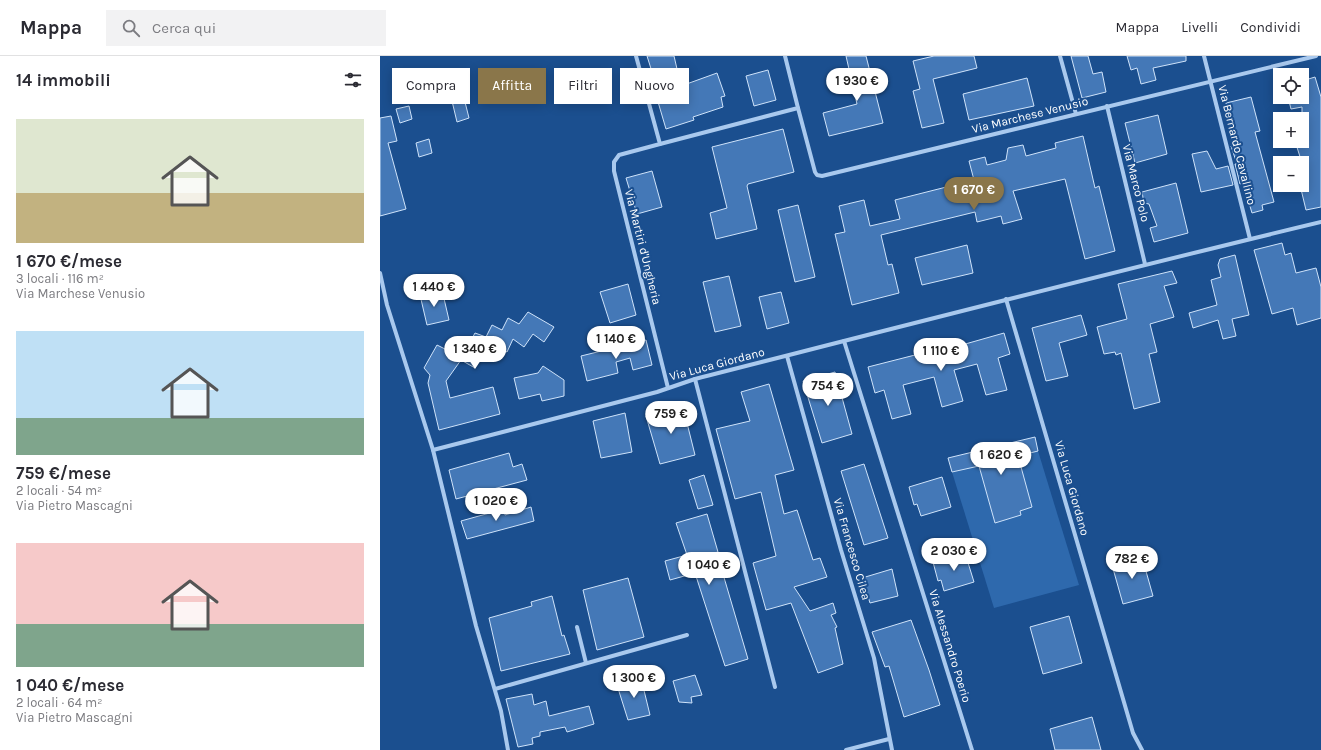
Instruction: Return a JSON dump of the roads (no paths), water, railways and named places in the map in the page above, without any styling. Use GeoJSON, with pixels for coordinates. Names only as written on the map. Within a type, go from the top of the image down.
{"type":"FeatureCollection","features":[{"type":"Feature","properties":{"kind":"street"},"geometry":{"type":"LineString","coordinates":[[636,56],[660,144]]}},
{"type":"Feature","properties":{"kind":"street"},"geometry":{"type":"LineString","coordinates":[[785,56],[798,108]]}},
{"type":"Feature","properties":{"kind":"street"},"geometry":{"type":"LineString","coordinates":[[1060,56],[1076,114]]}},
{"type":"Feature","properties":{"kind":"street","name":"Via Bernardo Cavallino"},"geometry":{"type":"LineString","coordinates":[[1204,56],[1250,239]]}},
{"type":"Feature","properties":{"kind":"street","name":"Via Marchese Venusio"},"geometry":{"type":"LineString","coordinates":[[798,108],[815,172],[819,176],[1316,56]]}},
{"type":"Feature","properties":{"kind":"street","name":"Via Marco Polo"},"geometry":{"type":"LineString","coordinates":[[1107,106],[1145,264]]}},
{"type":"Feature","properties":{"kind":"street","name":"Via Martiri d'Ungheria"},"geometry":{"type":"LineString","coordinates":[[668,388],[614,164],[615,159],[619,155],[798,108]]}},
{"type":"Feature","properties":{"kind":"street","name":"Via Luca Giordano"},"geometry":{"type":"LineString","coordinates":[[433,450],[1006,299],[1321,222]]}},
{"type":"Feature","properties":{"kind":"street"},"geometry":{"type":"LineString","coordinates":[[380,273],[387,305],[433,450],[476,626],[501,711],[508,750]]}},
{"type":"Feature","properties":{"kind":"street","name":"Via Luca Giordano"},"geometry":{"type":"LineString","coordinates":[[1006,299],[1133,733],[1142,750]]}},
{"type":"Feature","properties":{"kind":"street","name":"Via Alessandro Poerio"},"geometry":{"type":"LineString","coordinates":[[844,341],[972,750]]}},
{"type":"Feature","properties":{"kind":"street","name":"Via Francesco Cilea"},"geometry":{"type":"LineString","coordinates":[[787,356],[841,550],[874,658],[892,750]]}},
{"type":"Feature","properties":{"kind":"street"},"geometry":{"type":"LineString","coordinates":[[695,380],[775,687]]}},
{"type":"Feature","properties":{"kind":"street"},"geometry":{"type":"LineString","coordinates":[[577,627],[586,663]]}},
{"type":"Feature","properties":{"kind":"street"},"geometry":{"type":"LineString","coordinates":[[494,689],[687,635]]}},
{"type":"Feature","properties":{"kind":"street"},"geometry":{"type":"LineString","coordinates":[[846,750],[889,739]]}}]}
